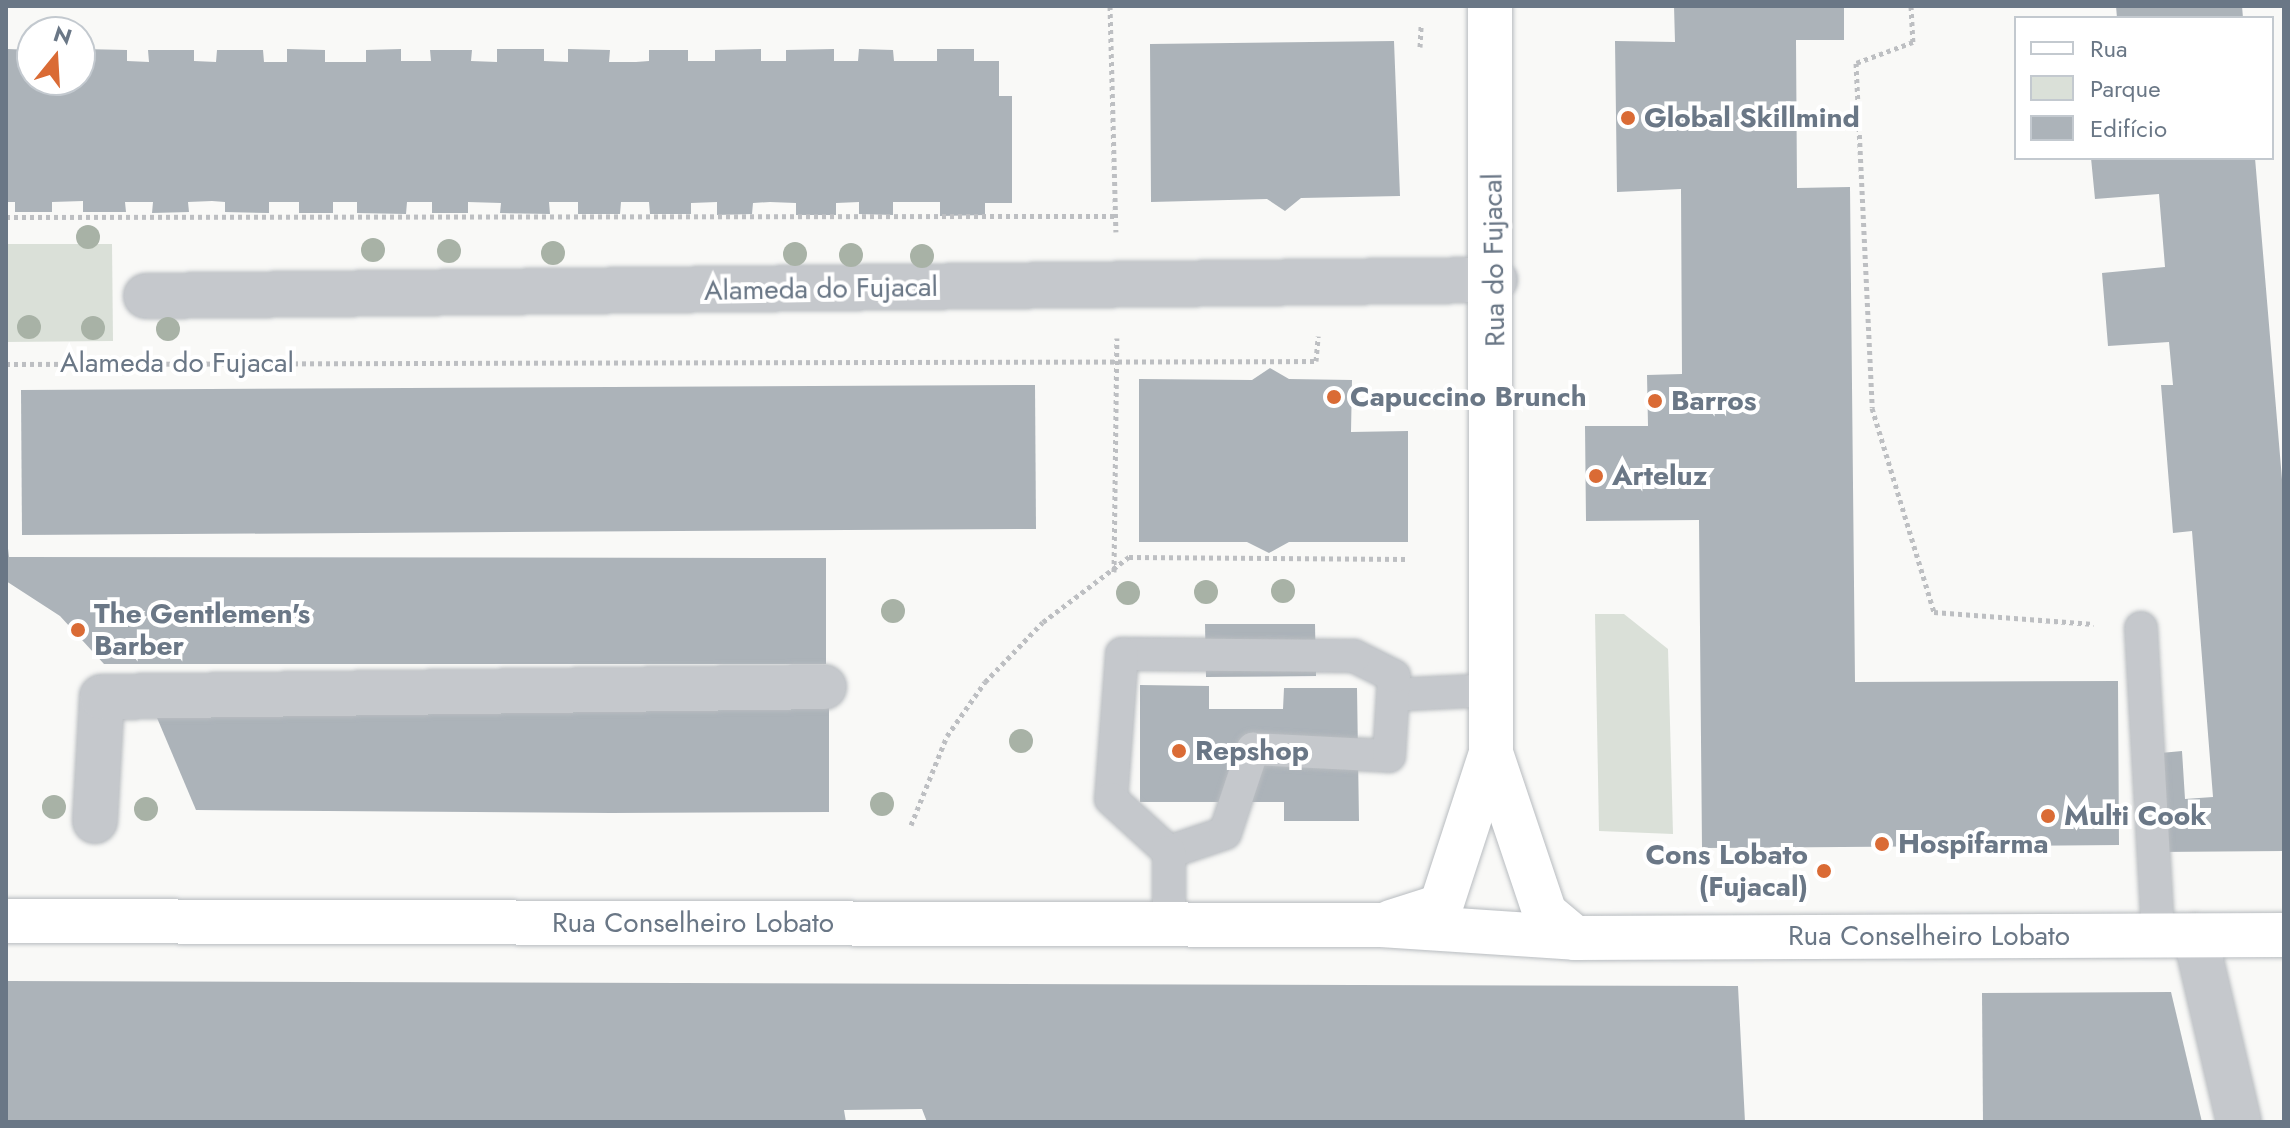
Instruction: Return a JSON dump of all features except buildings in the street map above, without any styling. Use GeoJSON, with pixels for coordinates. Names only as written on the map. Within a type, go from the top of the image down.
{"type":"FeatureCollection","features":[{"type":"Feature","properties":{"kind":"main road","name":"Rua do Fujacal"},"geometry":{"type":"LineString","coordinates":[[1490,6],[1495,280],[1491,753]]}},
{"type":"Feature","properties":{"kind":"main road"},"geometry":{"type":"LineString","coordinates":[[1381,925],[1441,906],[1491,753]]}},
{"type":"Feature","properties":{"kind":"main road"},"geometry":{"type":"LineString","coordinates":[[1491,753],[1545,913],[1575,938]]}},
{"type":"Feature","properties":{"kind":"main road","name":"Rua Conselheiro Lobato"},"geometry":{"type":"LineString","coordinates":[[6,921],[1381,925],[1575,938],[2284,935]]}},
{"type":"Feature","properties":{"kind":"street","name":"Alameda do Fujacal"},"geometry":{"type":"LineString","coordinates":[[146,296],[1495,280]]}},
{"type":"Feature","properties":{"kind":"street"},"geometry":{"type":"LineString","coordinates":[[95,821],[102,697],[824,687]]}},
{"type":"Feature","properties":{"kind":"street"},"geometry":{"type":"LineString","coordinates":[[2177,935],[2239,1122]]}},
{"type":"Feature","properties":{"kind":"lane"},"geometry":{"type":"LineString","coordinates":[[2141,628],[2177,935]]}},
{"type":"Feature","properties":{"kind":"lane"},"geometry":{"type":"LineString","coordinates":[[1169,925],[1169,852],[1111,799],[1122,654],[1354,656],[1394,685],[1493,690]]}},
{"type":"Feature","properties":{"kind":"lane"},"geometry":{"type":"LineString","coordinates":[[1169,852],[1225,833],[1253,749],[1389,756],[1394,685]]}},
{"type":"Feature","properties":{"kind":"path"},"geometry":{"type":"LineString","coordinates":[[1110,6],[1118,285],[1114,573]]}},
{"type":"Feature","properties":{"kind":"path"},"geometry":{"type":"LineString","coordinates":[[1911,6],[1913,42],[1856,63],[1872,408],[1934,612],[2141,628]]}},
{"type":"Feature","properties":{"kind":"path"},"geometry":{"type":"LineString","coordinates":[[1420,47],[1421,26]]}},
{"type":"Feature","properties":{"kind":"path"},"geometry":{"type":"LineString","coordinates":[[6,217],[1115,216]]}},
{"type":"Feature","properties":{"kind":"path","name":"Alameda do Fujacal"},"geometry":{"type":"LineString","coordinates":[[6,364],[1116,356],[1316,361],[1319,328],[1330,328]]}},
{"type":"Feature","properties":{"kind":"path"},"geometry":{"type":"LineString","coordinates":[[911,825],[947,736],[985,682],[1072,597],[1114,573],[1129,557],[1407,559]]}},
{"type":"Feature","properties":{"kind":"green space"},"geometry":{"type":"Polygon","coordinates":[[[6,244],[112,244],[113,341],[6,342],[6,244]]]}},
{"type":"Feature","properties":{"kind":"green space"},"geometry":{"type":"Polygon","coordinates":[[[1595,614],[1624,614],[1668,649],[1673,834],[1599,831],[1595,614]]]}},
{"type":"Feature","properties":{"kind":"place","name":"Global Skillmind"},"geometry":{"type":"Point","coordinates":[1628,118]}},
{"type":"Feature","properties":{"kind":"place","name":"Capuccino Brunch"},"geometry":{"type":"Point","coordinates":[1334,397]}},
{"type":"Feature","properties":{"kind":"place","name":"Barros"},"geometry":{"type":"Point","coordinates":[1655,401]}},
{"type":"Feature","properties":{"kind":"place","name":"Arteluz"},"geometry":{"type":"Point","coordinates":[1596,476]}},
{"type":"Feature","properties":{"kind":"place","name":"The Gentlemen's Barber"},"geometry":{"type":"Point","coordinates":[78,630]}},
{"type":"Feature","properties":{"kind":"place","name":"Repshop"},"geometry":{"type":"Point","coordinates":[1179,751]}},
{"type":"Feature","properties":{"kind":"place","name":"Multi Cook"},"geometry":{"type":"Point","coordinates":[2048,816]}},
{"type":"Feature","properties":{"kind":"place","name":"Hospifarma"},"geometry":{"type":"Point","coordinates":[1882,844]}},
{"type":"Feature","properties":{"kind":"place","name":"Cons Lobato (Fujacal)"},"geometry":{"type":"Point","coordinates":[1824,871]}}]}
